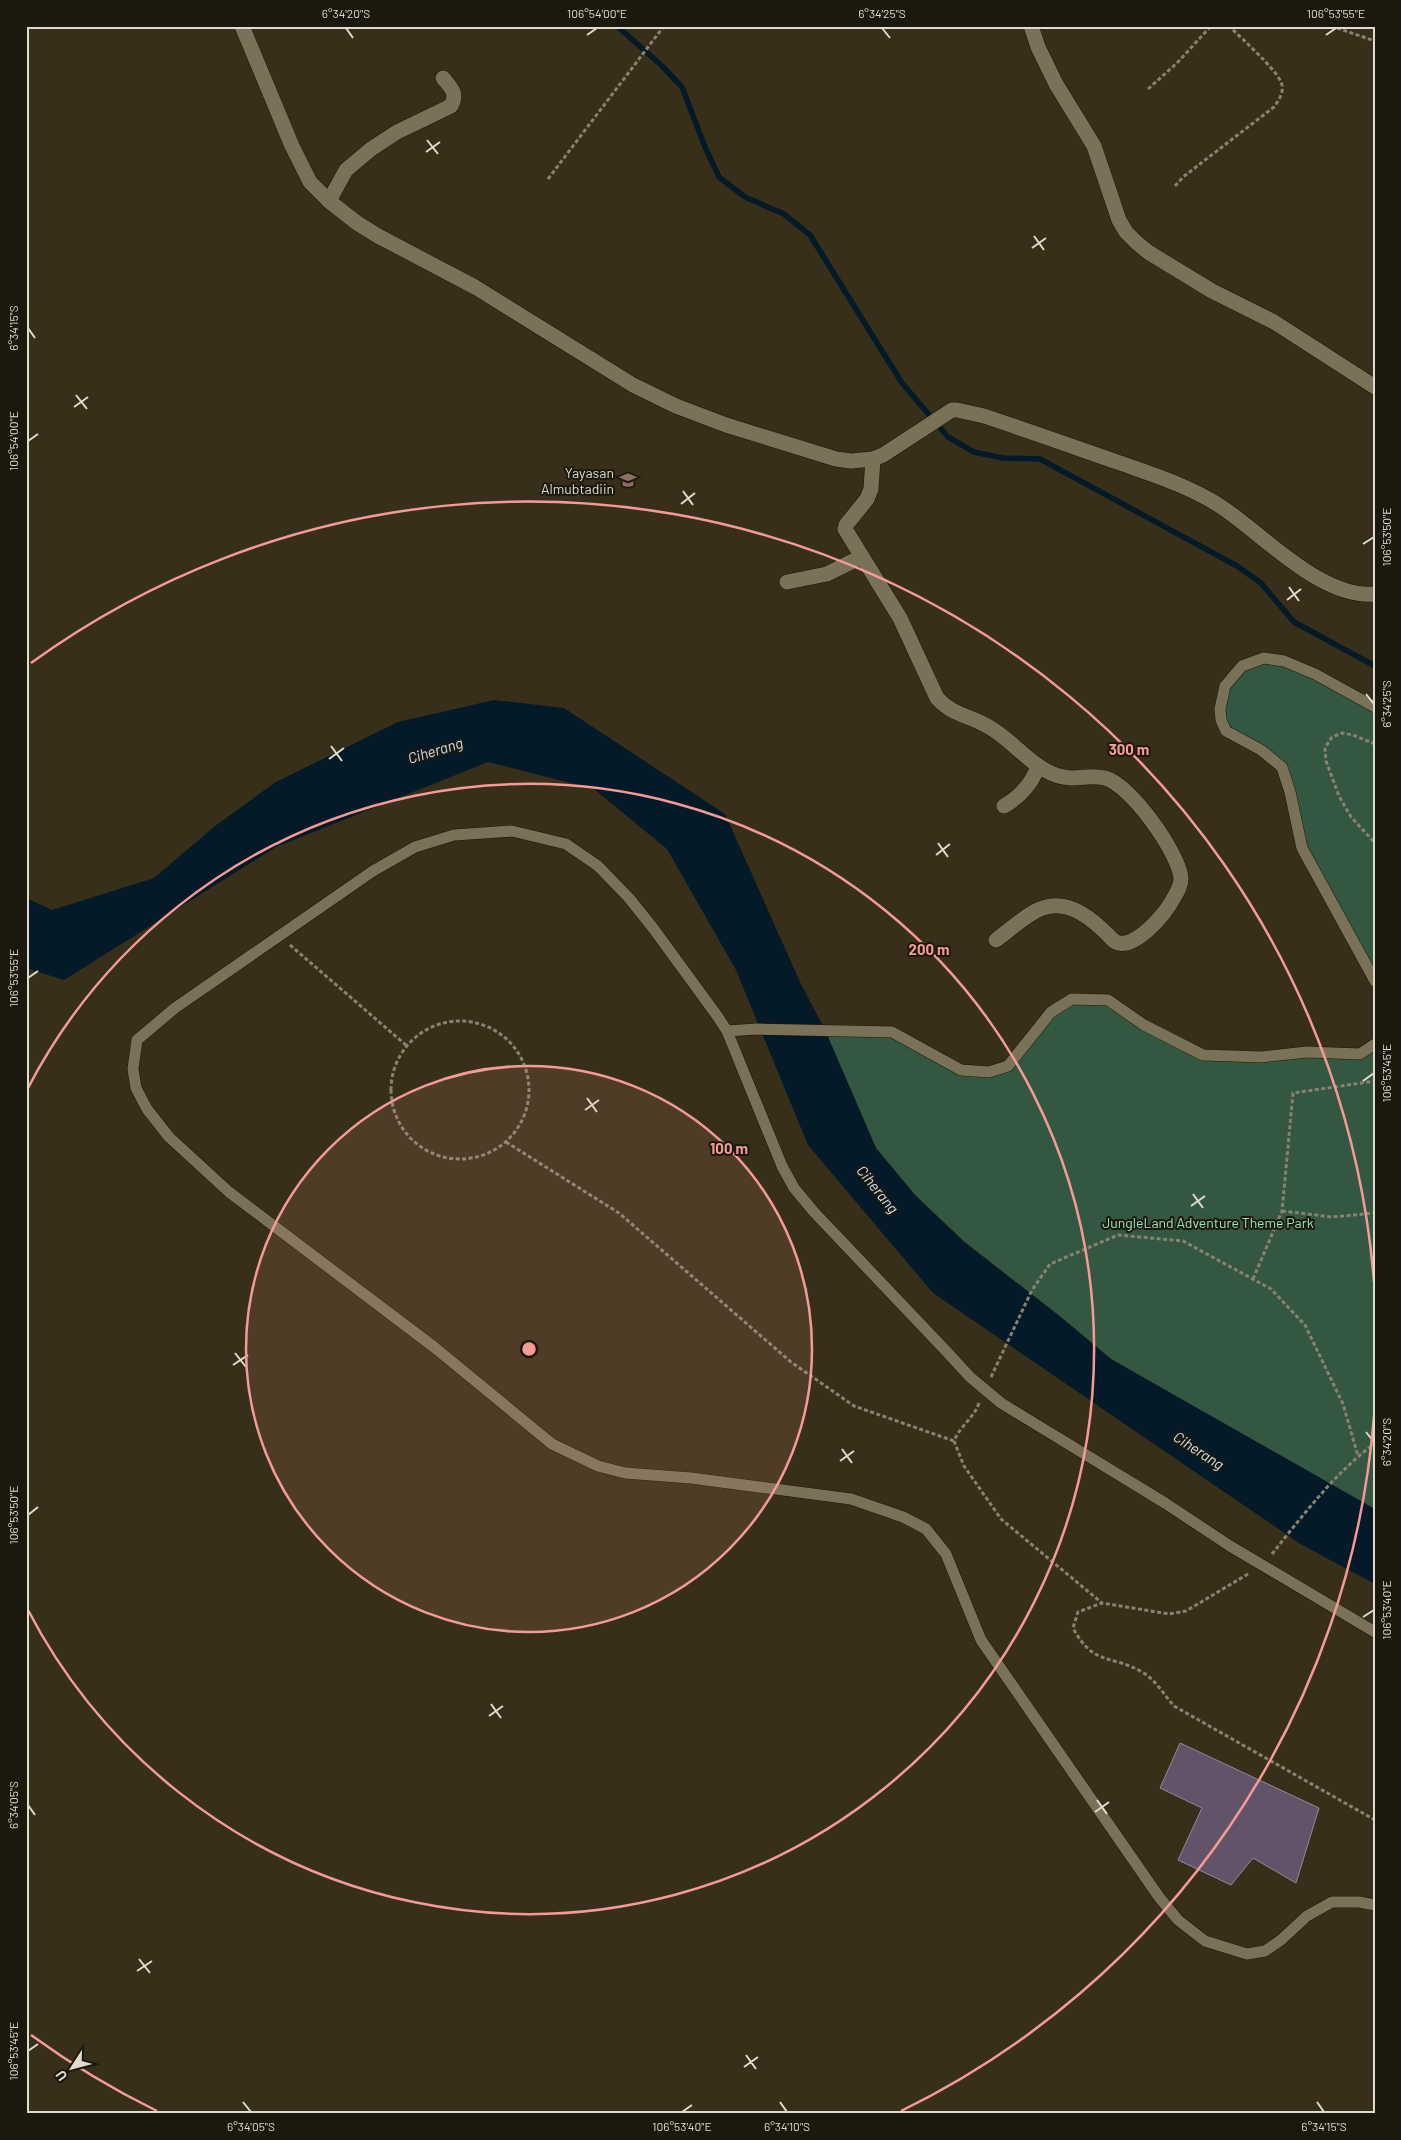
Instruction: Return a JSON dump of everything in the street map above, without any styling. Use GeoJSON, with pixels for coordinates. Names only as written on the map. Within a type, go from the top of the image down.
{"type":"FeatureCollection","features":[{"type":"Feature","properties":{"kind":"street"},"geometry":{"type":"LineString","coordinates":[[242,26],[292,146],[310,182],[329,201],[378,236],[475,287],[633,385],[726,426],[814,454],[851,461],[873,459],[945,413],[957,410],[984,416],[1186,488],[1220,506],[1286,557],[1334,587],[1356,595],[1375,594]]}},
{"type":"Feature","properties":{"kind":"street"},"geometry":{"type":"LineString","coordinates":[[1031,26],[1038,47],[1056,84],[1094,146],[1119,220],[1126,232],[1148,252],[1212,291],[1274,322],[1375,387]]}},
{"type":"Feature","properties":{"kind":"street"},"geometry":{"type":"LineString","coordinates":[[329,201],[346,170],[371,149],[397,132],[451,106],[455,98],[454,92],[444,78]]}},
{"type":"Feature","properties":{"kind":"street"},"geometry":{"type":"LineString","coordinates":[[873,459],[871,489],[867,500],[845,527],[861,557],[900,618],[937,698],[944,706],[956,714],[988,726],[1016,746],[1038,766],[1068,779],[1106,778],[1121,788],[1137,803],[1169,847],[1181,876],[1181,886],[1165,914],[1146,932],[1125,944],[1119,944],[1114,941],[1078,911],[1059,906],[1041,908],[996,940]]}},
{"type":"Feature","properties":{"kind":"street"},"geometry":{"type":"LineString","coordinates":[[787,582],[827,574],[861,557]]}},
{"type":"Feature","properties":{"kind":"street"},"geometry":{"type":"LineString","coordinates":[[1004,806],[1024,791],[1034,778],[1038,766]]}},
{"type":"Feature","properties":{"kind":"lane"},"geometry":{"type":"LineString","coordinates":[[1375,707],[1315,674],[1284,661],[1264,658],[1242,666],[1225,686],[1220,709],[1220,720],[1226,731],[1261,750],[1282,768],[1290,792],[1302,848],[1375,981]]}},
{"type":"Feature","properties":{"kind":"lane"},"geometry":{"type":"LineString","coordinates":[[1375,1632],[1262,1565],[1001,1403],[946,1352],[814,1212],[794,1188],[763,1122],[727,1030],[629,898],[598,866],[566,844],[512,831],[454,835],[416,847],[373,871],[279,936],[175,1008],[137,1040],[133,1069],[136,1088],[147,1109],[168,1137],[229,1192],[434,1347],[552,1444],[598,1466],[625,1473],[691,1478],[851,1499],[903,1517],[926,1529],[946,1554],[981,1640],[1159,1897],[1178,1920],[1205,1941],[1247,1954],[1265,1951],[1281,1940],[1307,1916],[1332,1902],[1375,1904]]}},
{"type":"Feature","properties":{"kind":"lane"},"geometry":{"type":"LineString","coordinates":[[727,1030],[892,1032],[961,1070],[989,1072],[1008,1066],[1051,1012],[1072,999],[1108,1000],[1144,1025],[1203,1055],[1261,1057],[1307,1052],[1360,1054],[1375,1044]]}},
{"type":"Feature","properties":{"kind":"path"},"geometry":{"type":"LineString","coordinates":[[548,179],[664,26]]}},
{"type":"Feature","properties":{"kind":"path"},"geometry":{"type":"LineString","coordinates":[[1148,89],[1177,63],[1211,26]]}},
{"type":"Feature","properties":{"kind":"path"},"geometry":{"type":"LineString","coordinates":[[1175,186],[1202,162],[1274,107],[1281,96],[1281,82],[1272,70],[1229,26]]}},
{"type":"Feature","properties":{"kind":"path"},"geometry":{"type":"LineString","coordinates":[[1330,26],[1375,41]]}},
{"type":"Feature","properties":{"kind":"path"},"geometry":{"type":"LineString","coordinates":[[1375,744],[1353,735],[1342,734],[1332,737],[1325,748],[1326,761],[1343,803],[1351,817],[1375,843]]}},
{"type":"Feature","properties":{"kind":"path"},"geometry":{"type":"LineString","coordinates":[[279,936],[407,1046]]}},
{"type":"Feature","properties":{"kind":"path"},"geometry":{"type":"LineString","coordinates":[[445,1022],[468,1022],[490,1028],[508,1041],[522,1059],[529,1081],[528,1104],[520,1125],[506,1142],[487,1154],[465,1159],[442,1157],[421,1147],[405,1131],[395,1111],[391,1088],[396,1066],[407,1046],[424,1031],[445,1022]]}},
{"type":"Feature","properties":{"kind":"path"},"geometry":{"type":"LineString","coordinates":[[1253,1279],[1282,1211],[1293,1093],[1375,1081]]}},
{"type":"Feature","properties":{"kind":"path"},"geometry":{"type":"LineString","coordinates":[[506,1142],[619,1213],[791,1362],[854,1406],[954,1441]]}},
{"type":"Feature","properties":{"kind":"path"},"geometry":{"type":"LineString","coordinates":[[1282,1211],[1332,1216],[1375,1213]]}},
{"type":"Feature","properties":{"kind":"path"},"geometry":{"type":"LineString","coordinates":[[1102,1603],[1001,1518],[964,1466],[954,1441],[958,1432],[976,1413],[984,1388],[1032,1290],[1050,1264],[1118,1235],[1184,1241],[1271,1289],[1304,1324],[1343,1404],[1358,1456]]}},
{"type":"Feature","properties":{"kind":"path"},"geometry":{"type":"LineString","coordinates":[[1375,1443],[1358,1456],[1326,1489],[1262,1565],[1186,1611],[1169,1614],[1102,1603],[1078,1612],[1073,1628],[1081,1643],[1098,1657],[1142,1672],[1156,1682],[1163,1694],[1174,1706],[1375,1820]]}},
{"type":"Feature","properties":{"kind":"green space"},"geometry":{"type":"Polygon","coordinates":[[[1284,661],[1375,707],[1375,981],[1302,848],[1282,768],[1226,731],[1225,686],[1242,666],[1284,661]]]}},
{"type":"Feature","properties":{"kind":"green space","name":"JungleLand Adventure Theme Park"},"geometry":{"type":"Polygon","coordinates":[[[1072,999],[1108,1000],[1203,1055],[1360,1054],[1375,1044],[1375,1513],[1111,1359],[964,1241],[915,1195],[876,1148],[825,1030],[892,1032],[961,1070],[1008,1066],[1051,1012],[1072,999]]]}},
{"type":"Feature","properties":{"kind":"water","name":"Ciherang"},"geometry":{"type":"Polygon","coordinates":[[[494,700],[564,708],[725,814],[800,982],[825,1030],[876,1148],[915,1195],[964,1242],[1062,1318],[1111,1359],[1375,1509],[1375,1584],[1302,1545],[933,1293],[808,1145],[736,970],[667,849],[594,789],[488,762],[276,847],[64,980],[26,968],[26,898],[52,910],[154,878],[215,826],[276,782],[398,722],[494,700]]]}},
{"type":"Feature","properties":{"kind":"building"},"geometry":{"type":"Polygon","coordinates":[[[1180,1743],[1319,1808],[1296,1883],[1253,1858],[1231,1885],[1178,1860],[1202,1808],[1160,1788],[1180,1743]]]}},
{"type":"Feature","properties":{"kind":"waterway"},"geometry":{"type":"LineString","coordinates":[[617,26],[661,65],[682,87],[705,147],[719,177],[745,197],[784,214],[810,235],[902,383],[948,437],[974,452],[1003,458],[1040,459],[1237,566],[1261,583],[1294,622],[1375,666]]}},
{"type":"Feature","properties":{"kind":"place","name":"Yayasan Almubtadiin"},"geometry":{"type":"Point","coordinates":[628,480]}}]}
